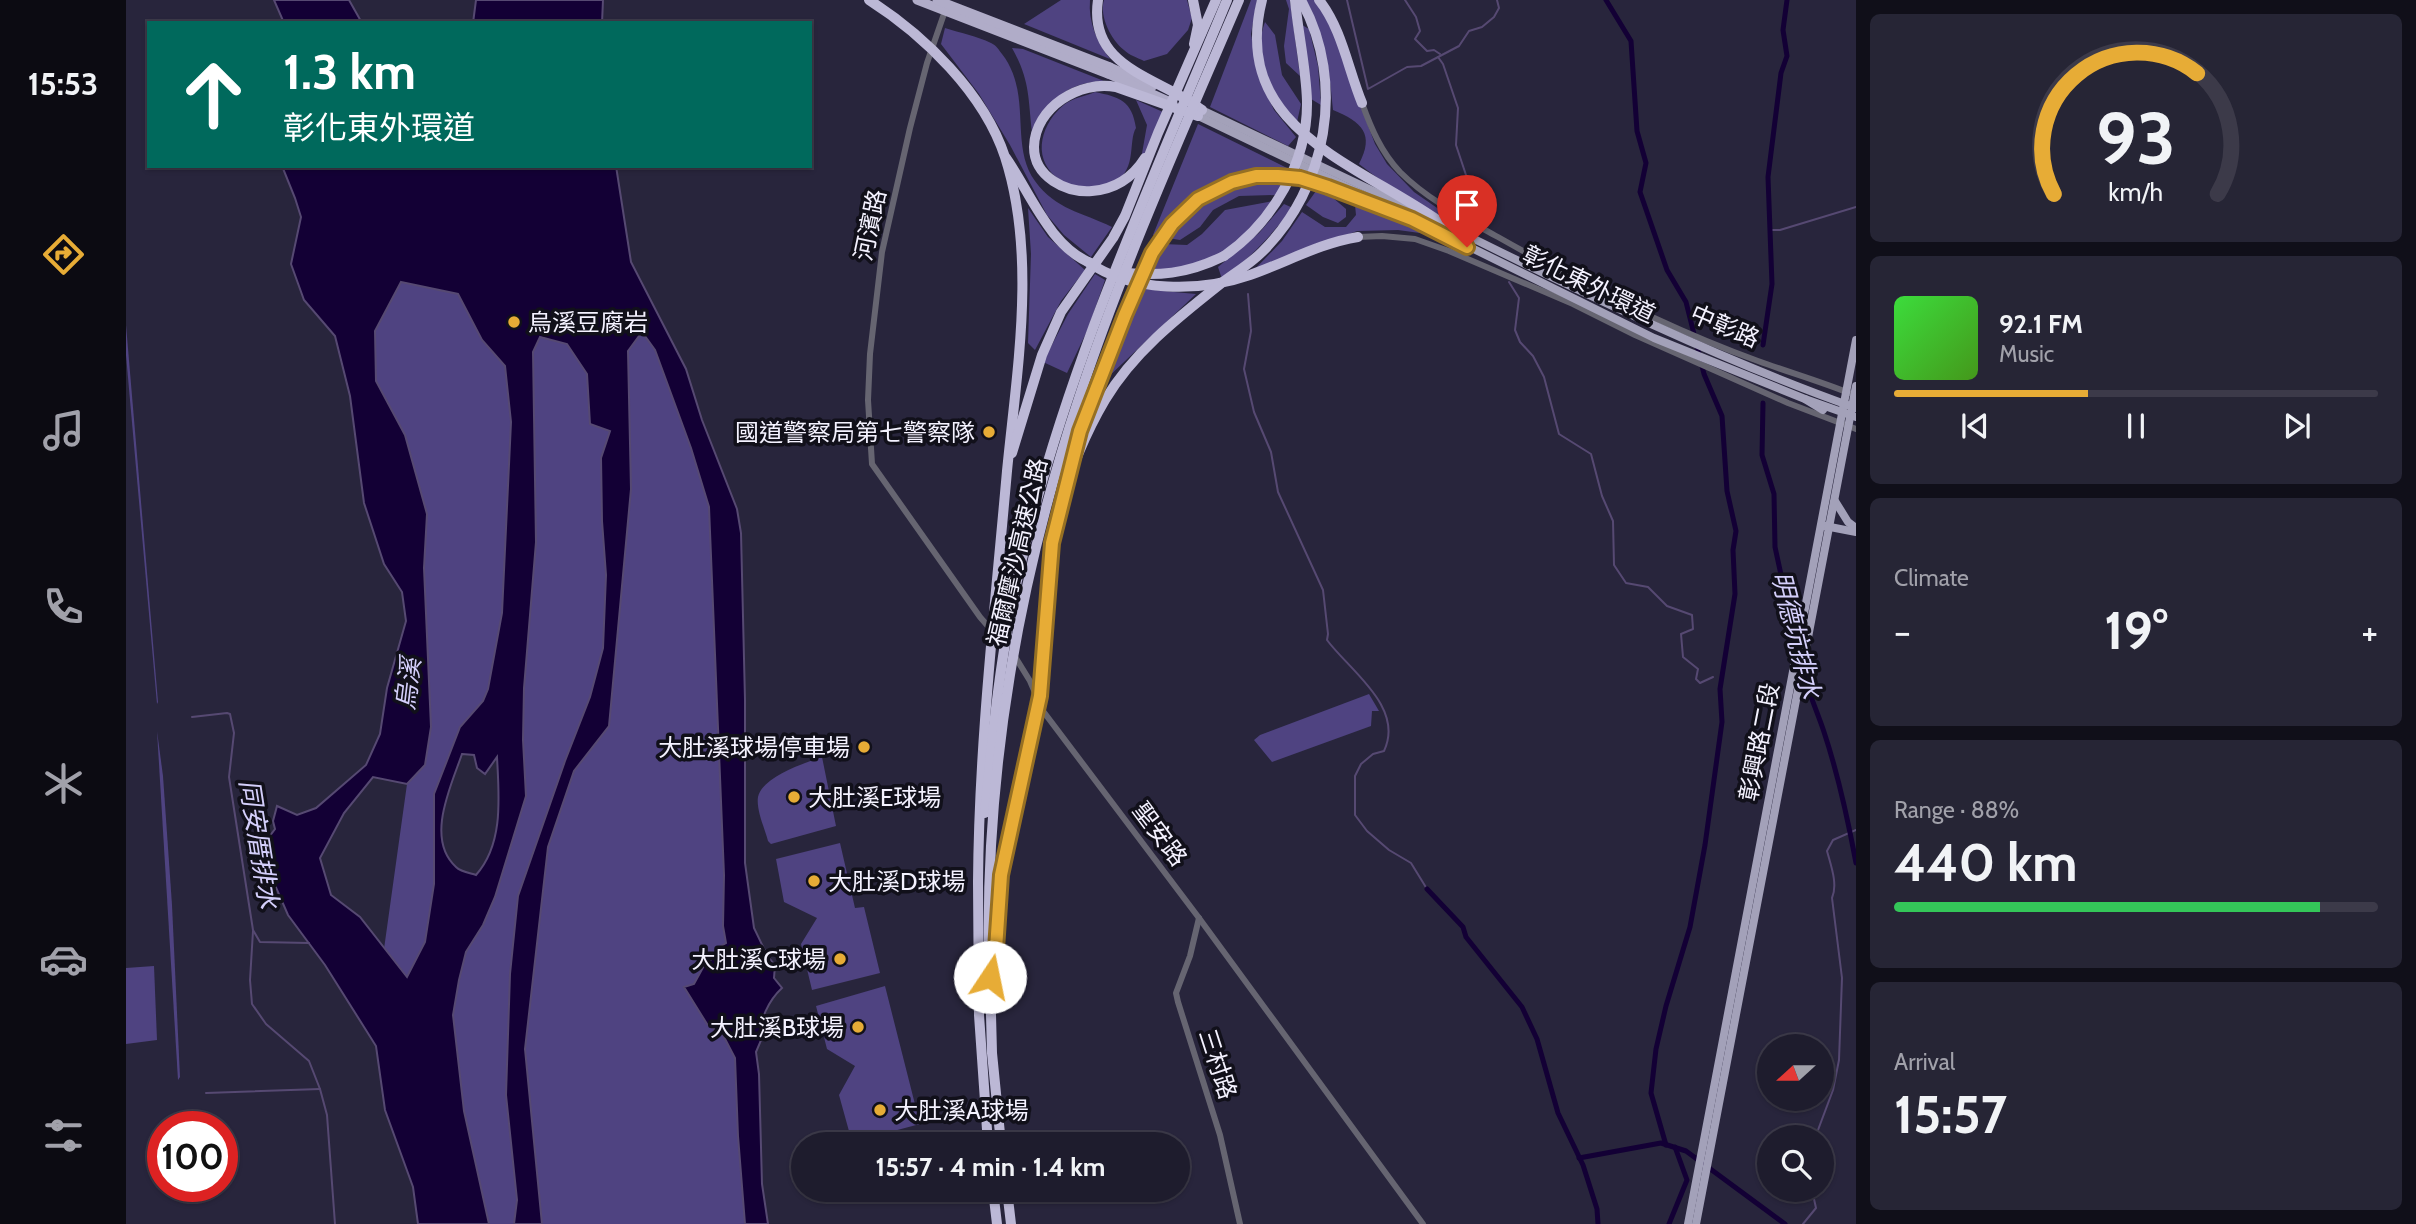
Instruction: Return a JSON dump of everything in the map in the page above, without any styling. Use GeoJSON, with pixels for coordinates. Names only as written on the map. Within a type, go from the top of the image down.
{"type":"FeatureCollection","features":[{"type":"Feature","properties":{"kind":"highway"},"geometry":{"type":"LineString","coordinates":[[869,0],[925,42],[972,95],[1036,210],[1052,230],[1088,262],[1122,280],[1182,285],[1212,283],[1247,276],[1330,243],[1358,237]]}},
{"type":"Feature","properties":{"kind":"highway"},"geometry":{"type":"LineString","coordinates":[[917,0],[1109,70]]}},
{"type":"Feature","properties":{"kind":"highway"},"geometry":{"type":"LineString","coordinates":[[937,0],[1109,70],[1200,113]]}},
{"type":"Feature","properties":{"kind":"highway"},"geometry":{"type":"LineString","coordinates":[[1186,68],[1198,25],[1193,0]]}},
{"type":"Feature","properties":{"kind":"highway"},"geometry":{"type":"LineString","coordinates":[[1009,459],[1017,441],[1042,355],[1061,312],[1119,227],[1216,0]]}},
{"type":"Feature","properties":{"kind":"highway","name":"福爾摩沙高速公路"},"geometry":{"type":"LineString","coordinates":[[987,1132],[979,1015],[978,882],[1001,666],[1020,567],[1044,471],[1086,347],[1136,218],[1227,0]]}},
{"type":"Feature","properties":{"kind":"highway","name":"福爾摩沙高速公路"},"geometry":{"type":"LineString","coordinates":[[1000,1132],[992,1053],[992,850],[1004,715],[1024,603],[1044,514],[1079,397],[1145,222],[1238,0]]}},
{"type":"Feature","properties":{"kind":"highway"},"geometry":{"type":"LineString","coordinates":[[1262,0],[1257,17],[1258,55],[1269,91],[1286,117],[1314,144],[1443,224]]}},
{"type":"Feature","properties":{"kind":"highway"},"geometry":{"type":"LineString","coordinates":[[1319,0],[1328,11],[1336,30],[1362,103]]}},
{"type":"Feature","properties":{"kind":"highway"},"geometry":{"type":"LineString","coordinates":[[1088,262],[1118,272],[1162,275],[1188,271],[1224,256],[1252,234],[1268,215],[1287,182],[1306,121],[1307,101],[1299,1]]}},
{"type":"Feature","properties":{"kind":"highway"},"geometry":{"type":"LineString","coordinates":[[1073,463],[1103,403],[1119,378],[1142,351],[1177,318],[1262,253],[1300,204],[1324,135],[1326,114],[1322,52],[1309,14],[1299,1]]}},
{"type":"Feature","properties":{"kind":"highway"},"geometry":{"type":"LineString","coordinates":[[1097,4],[1101,34],[1106,46],[1117,59],[1128,69],[1186,99],[1200,113]]}},
{"type":"Feature","properties":{"kind":"highway"},"geometry":{"type":"LineString","coordinates":[[1158,133],[1140,166],[1122,182],[1095,191],[1065,189],[1047,176],[1040,167],[1034,150],[1035,140],[1045,118],[1055,105],[1065,96],[1090,87],[1104,85],[1200,113]]}},
{"type":"Feature","properties":{"kind":"highway"},"geometry":{"type":"LineString","coordinates":[[978,882],[980,779],[1020,331],[1023,252],[1020,220],[1004,155]]}},
{"type":"Feature","properties":{"kind":"highway"},"geometry":{"type":"LineString","coordinates":[[990,977],[996,949],[1001,875],[1040,696],[1052,543],[1080,431],[1152,253],[1183,212],[1209,192],[1256,176],[1300,178],[1412,219]]}},
{"type":"Feature","properties":{"kind":"highway"},"geometry":{"type":"LineString","coordinates":[[995,1202],[998,1224]]}},
{"type":"Feature","properties":{"kind":"highway"},"geometry":{"type":"LineString","coordinates":[[1008,1202],[1011,1224]]}},
{"type":"Feature","properties":{"kind":"main road","name":"彰化東外環道"},"geometry":{"type":"LineString","coordinates":[[1200,113],[1654,338],[1805,399],[1852,423]]}},
{"type":"Feature","properties":{"kind":"main road","name":"彰化東外環道"},"geometry":{"type":"LineString","coordinates":[[1200,113],[1456,230],[1717,355],[1856,408]]}},
{"type":"Feature","properties":{"kind":"main road","name":"彰興路二段"},"geometry":{"type":"LineString","coordinates":[[1696,1224],[1852,423],[1856,340]]}},
{"type":"Feature","properties":{"kind":"main road","name":"彰興路二段"},"geometry":{"type":"LineString","coordinates":[[1688,1224],[1820,525],[1852,423]]}},
{"type":"Feature","properties":{"kind":"main road"},"geometry":{"type":"LineString","coordinates":[[1835,501],[1856,530]]}},
{"type":"Feature","properties":{"kind":"main road"},"geometry":{"type":"LineString","coordinates":[[1820,525],[1856,530]]}},
{"type":"Feature","properties":{"kind":"street","name":"河濱路"},"geometry":{"type":"LineString","coordinates":[[872,464],[868,400],[870,354],[882,252],[927,63],[949,0]]}},
{"type":"Feature","properties":{"kind":"street","name":"中彰路"},"geometry":{"type":"LineString","coordinates":[[1362,103],[1373,132],[1399,171],[1426,194],[1532,257],[1682,329],[1759,362],[1853,392]]}},
{"type":"Feature","properties":{"kind":"street","name":"中彰路"},"geometry":{"type":"LineString","coordinates":[[1358,237],[1400,237],[1430,244],[1573,304],[1635,335],[1788,403],[1852,423]]}},
{"type":"Feature","properties":{"kind":"street","name":"聖安路"},"geometry":{"type":"LineString","coordinates":[[872,464],[987,626],[1016,658],[1043,711],[1199,918],[1423,1224]]}},
{"type":"Feature","properties":{"kind":"street","name":"三村路"},"geometry":{"type":"LineString","coordinates":[[1199,918],[1177,993],[1178,1002],[1220,1135],[1240,1224]]}},
{"type":"Feature","properties":{"kind":"shaded area"},"geometry":{"type":"Polygon","coordinates":[[[1061,0],[1090,0],[1094,31],[1110,59],[1024,24],[1061,0]]]}},
{"type":"Feature","properties":{"kind":"shaded area"},"geometry":{"type":"Polygon","coordinates":[[[1104,0],[1187,0],[1192,18],[1188,30],[1167,54],[1144,61],[1126,52],[1115,40],[1103,13],[1104,0]]]}},
{"type":"Feature","properties":{"kind":"shaded area"},"geometry":{"type":"Polygon","coordinates":[[[1251,0],[1257,0],[1251,34],[1259,78],[1274,110],[1296,137],[1288,146],[1210,107],[1251,0]]]}},
{"type":"Feature","properties":{"kind":"shaded area"},"geometry":{"type":"Polygon","coordinates":[[[1286,0],[1290,0],[1300,76],[1286,63],[1284,46],[1289,9],[1286,0]]]}},
{"type":"Feature","properties":{"kind":"shaded area"},"geometry":{"type":"Polygon","coordinates":[[[1306,0],[1317,0],[1334,35],[1375,144],[1387,164],[1414,192],[1469,230],[1412,200],[1359,164],[1366,145],[1363,130],[1352,119],[1333,110],[1326,54],[1306,0]]]}},
{"type":"Feature","properties":{"kind":"shaded area"},"geometry":{"type":"Polygon","coordinates":[[[1265,22],[1275,35],[1282,75],[1301,104],[1297,122],[1280,101],[1267,76],[1261,50],[1265,22]]]}},
{"type":"Feature","properties":{"kind":"shaded area"},"geometry":{"type":"Polygon","coordinates":[[[1302,25],[1309,29],[1318,66],[1321,105],[1311,99],[1302,25]]]}},
{"type":"Feature","properties":{"kind":"shaded area"},"geometry":{"type":"Polygon","coordinates":[[[945,28],[991,43],[1002,54],[1017,86],[1023,152],[1035,181],[1043,191],[1061,204],[1112,227],[1091,257],[1064,235],[1047,215],[979,94],[941,44],[945,28]]]}},
{"type":"Feature","properties":{"kind":"shaded area"},"geometry":{"type":"Polygon","coordinates":[[[1012,48],[1023,49],[1104,81],[1078,85],[1068,90],[1046,111],[1032,132],[1025,79],[1012,48]]]}},
{"type":"Feature","properties":{"kind":"shaded area"},"geometry":{"type":"Polygon","coordinates":[[[1095,92],[1118,98],[1131,112],[1136,128],[1129,162],[1123,176],[1112,183],[1097,187],[1071,187],[1048,169],[1042,139],[1057,111],[1072,100],[1095,92]]]}},
{"type":"Feature","properties":{"kind":"shaded area"},"geometry":{"type":"Polygon","coordinates":[[[1136,100],[1163,112],[1141,159],[1147,125],[1136,100]]]}},
{"type":"Feature","properties":{"kind":"shaded area"},"geometry":{"type":"Polygon","coordinates":[[[1198,124],[1287,168],[1286,171],[1238,177],[1212,188],[1159,236],[1153,235],[1198,124]]]}},
{"type":"Feature","properties":{"kind":"shaded area"},"geometry":{"type":"Polygon","coordinates":[[[1265,183],[1284,183],[1276,195],[1239,196],[1213,210],[1200,227],[1180,240],[1168,238],[1189,213],[1209,198],[1265,183]]]}},
{"type":"Feature","properties":{"kind":"shaded area"},"geometry":{"type":"Polygon","coordinates":[[[1316,191],[1332,197],[1346,209],[1346,217],[1338,223],[1323,217],[1306,205],[1316,191]]]}},
{"type":"Feature","properties":{"kind":"shaded area"},"geometry":{"type":"Polygon","coordinates":[[[1274,201],[1249,232],[1221,253],[1188,265],[1149,272],[1163,244],[1187,245],[1225,210],[1274,201]]]}},
{"type":"Feature","properties":{"kind":"shaded area"},"geometry":{"type":"Polygon","coordinates":[[[1284,204],[1293,208],[1277,228],[1222,279],[1218,267],[1259,233],[1284,204]]]}},
{"type":"Feature","properties":{"kind":"shaded area"},"geometry":{"type":"Polygon","coordinates":[[[1355,205],[1427,234],[1398,230],[1357,231],[1253,271],[1282,241],[1302,212],[1325,227],[1346,227],[1356,215],[1355,205]]]}},
{"type":"Feature","properties":{"kind":"shaded area"},"geometry":{"type":"Polygon","coordinates":[[[1028,208],[1048,237],[1085,270],[1061,301],[1035,350],[1028,343],[1031,254],[1028,208]]]}},
{"type":"Feature","properties":{"kind":"shaded area"},"geometry":{"type":"Polygon","coordinates":[[[1095,274],[1105,280],[1088,329],[1067,373],[1043,362],[1068,314],[1095,274]]]}},
{"type":"Feature","properties":{"kind":"shaded area"},"geometry":{"type":"Polygon","coordinates":[[[401,282],[458,294],[482,340],[505,366],[511,422],[502,613],[488,688],[483,701],[460,727],[435,794],[434,884],[425,942],[407,977],[384,949],[407,784],[425,765],[431,727],[424,568],[427,514],[405,435],[376,382],[375,331],[401,282]]]}},
{"type":"Feature","properties":{"kind":"shaded area"},"geometry":{"type":"Polygon","coordinates":[[[1142,289],[1196,294],[1106,379],[1142,289]]]}},
{"type":"Feature","properties":{"kind":"shaded area"},"geometry":{"type":"Polygon","coordinates":[[[126,325],[158,702],[157,704],[126,355],[126,325]]]}},
{"type":"Feature","properties":{"kind":"shaded area"},"geometry":{"type":"Polygon","coordinates":[[[642,332],[655,350],[691,448],[709,507],[724,875],[723,926],[726,943],[718,956],[706,962],[694,984],[684,987],[707,1024],[723,1034],[735,1058],[745,1224],[542,1224],[525,1049],[529,941],[548,847],[574,771],[609,726],[631,489],[628,350],[642,332]]]}},
{"type":"Feature","properties":{"kind":"shaded area"},"geometry":{"type":"Polygon","coordinates":[[[540,337],[567,344],[587,374],[590,424],[610,430],[601,458],[606,575],[603,648],[590,697],[518,896],[510,974],[506,1095],[517,1200],[514,1224],[489,1224],[464,1111],[453,1015],[466,952],[483,925],[495,897],[526,796],[524,688],[536,542],[533,352],[540,337]]]}},
{"type":"Feature","properties":{"kind":"shaded area"},"geometry":{"type":"Polygon","coordinates":[[[1369,694],[1379,711],[1372,711],[1371,726],[1272,762],[1254,740],[1260,735],[1369,694]]]}},
{"type":"Feature","properties":{"kind":"shaded area"},"geometry":{"type":"Polygon","coordinates":[[[157,731],[163,776],[172,905],[180,1077],[178,1080],[157,731]]]}},
{"type":"Feature","properties":{"kind":"shaded area","name":"大肚溪E球場"},"geometry":{"type":"Polygon","coordinates":[[[822,757],[836,826],[771,844],[758,808],[761,790],[775,777],[822,757]]]}},
{"type":"Feature","properties":{"kind":"shaded area"},"geometry":{"type":"Polygon","coordinates":[[[840,843],[855,908],[864,907],[880,973],[812,990],[801,944],[817,918],[784,902],[776,859],[840,843]]]}},
{"type":"Feature","properties":{"kind":"shaded area"},"geometry":{"type":"Polygon","coordinates":[[[154,966],[157,1040],[126,1044],[126,968],[154,966]]]}},
{"type":"Feature","properties":{"kind":"shaded area"},"geometry":{"type":"Polygon","coordinates":[[[885,986],[920,1124],[890,1132],[849,1132],[839,1095],[855,1066],[827,1049],[816,1006],[885,986]]]}},
{"type":"Feature","properties":{"kind":"water"},"geometry":{"type":"Polygon","coordinates":[[[274,0],[349,0],[361,21],[283,21],[274,0]]]}},
{"type":"Feature","properties":{"kind":"water"},"geometry":{"type":"Polygon","coordinates":[[[476,0],[603,0],[602,21],[473,21],[476,0]]]}},
{"type":"Feature","properties":{"kind":"water","name":"烏溪"},"geometry":{"type":"Polygon","coordinates":[[[283,168],[616,168],[631,262],[686,369],[702,420],[737,509],[741,533],[745,863],[754,928],[768,957],[775,965],[774,978],[782,988],[766,1011],[761,1025],[762,1038],[756,1052],[762,1184],[768,1224],[745,1224],[735,1058],[723,1035],[707,1024],[684,987],[694,984],[706,962],[718,956],[716,949],[726,943],[723,926],[724,875],[709,507],[691,448],[655,350],[642,332],[628,351],[631,489],[609,726],[574,771],[548,847],[525,1049],[542,1224],[514,1224],[517,1200],[506,1095],[510,974],[518,896],[590,697],[603,648],[606,575],[601,458],[610,431],[590,424],[587,374],[567,344],[540,337],[533,352],[536,542],[524,688],[526,796],[495,897],[483,925],[466,952],[453,1015],[464,1111],[489,1224],[418,1224],[413,1187],[385,1110],[376,1046],[325,965],[288,915],[271,876],[263,845],[275,829],[273,821],[277,806],[297,815],[316,808],[366,765],[380,734],[387,688],[406,621],[402,592],[384,564],[364,503],[350,396],[335,336],[304,300],[291,264],[301,217],[283,168]],[[401,282],[375,331],[376,381],[405,435],[427,514],[424,568],[431,727],[425,765],[407,784],[373,777],[344,813],[320,858],[331,895],[360,917],[407,977],[425,942],[434,884],[434,794],[460,727],[483,701],[488,689],[502,613],[511,422],[505,366],[482,340],[458,294],[401,282]],[[462,754],[447,796],[441,827],[442,842],[447,855],[456,867],[476,875],[491,849],[499,803],[497,757],[485,774],[477,768],[474,755],[462,754]]]}},
{"type":"Feature","properties":{"kind":"waterway"},"geometry":{"type":"LineString","coordinates":[[1347,0],[1368,89],[1407,67],[1421,66],[1459,46],[1469,31],[1482,27],[1494,17],[1499,8],[1497,0]]}},
{"type":"Feature","properties":{"kind":"waterway"},"geometry":{"type":"LineString","coordinates":[[1405,0],[1416,17],[1420,31],[1415,39],[1427,51],[1434,50],[1440,54]]}},
{"type":"Feature","properties":{"kind":"waterway"},"geometry":{"type":"LineString","coordinates":[[1606,0],[1631,41],[1637,131],[1646,163],[1640,192],[1667,270],[1686,302],[1704,374],[1722,416],[1727,491],[1736,531],[1733,550],[1735,594],[1720,689],[1722,722],[1705,845],[1690,927],[1656,1049],[1651,1093],[1666,1145]]}},
{"type":"Feature","properties":{"kind":"waterway","name":"明德坑排水"},"geometry":{"type":"LineString","coordinates":[[1763,345],[1772,284],[1768,177],[1781,73],[1787,56],[1783,30],[1787,0]]}},
{"type":"Feature","properties":{"kind":"waterway"},"geometry":{"type":"LineString","coordinates":[[1438,57],[1458,108],[1456,145],[1468,181],[1473,210]]}},
{"type":"Feature","properties":{"kind":"waterway"},"geometry":{"type":"LineString","coordinates":[[1770,230],[1780,230],[1856,207]]}},
{"type":"Feature","properties":{"kind":"waterway"},"geometry":{"type":"LineString","coordinates":[[1509,282],[1519,298],[1515,330],[1544,377],[1559,434],[1591,454],[1602,496],[1613,521],[1614,565],[1626,583],[1648,587],[1667,606],[1692,615],[1693,629],[1681,634],[1683,657],[1698,669],[1696,679],[1700,683],[1713,677]]}},
{"type":"Feature","properties":{"kind":"waterway"},"geometry":{"type":"LineString","coordinates":[[1248,294],[1251,331],[1244,369],[1254,412],[1271,452],[1278,492],[1323,590],[1327,640],[1372,690],[1387,719],[1388,735],[1384,751],[1373,754],[1361,764],[1355,776],[1355,815],[1367,831],[1389,850],[1411,863],[1427,889]]}},
{"type":"Feature","properties":{"kind":"waterway","name":"明德坑排水"},"geometry":{"type":"LineString","coordinates":[[1763,403],[1762,455],[1774,494],[1775,547],[1796,644]]}},
{"type":"Feature","properties":{"kind":"waterway","name":"明德坑排水"},"geometry":{"type":"LineString","coordinates":[[1803,671],[1834,764],[1856,863]]}},
{"type":"Feature","properties":{"kind":"waterway","name":"同安厝排水"},"geometry":{"type":"LineString","coordinates":[[192,717],[230,714],[234,733],[229,777],[253,930],[260,942],[309,943]]}},
{"type":"Feature","properties":{"kind":"waterway"},"geometry":{"type":"LineString","coordinates":[[1820,1125],[1833,1090],[1839,1060],[1842,978],[1832,898],[1834,881],[1827,851],[1833,840],[1856,830]]}},
{"type":"Feature","properties":{"kind":"waterway"},"geometry":{"type":"LineString","coordinates":[[1427,889],[1463,927],[1466,937],[1522,1007],[1537,1039],[1558,1113],[1583,1165],[1597,1209],[1598,1224]]}},
{"type":"Feature","properties":{"kind":"waterway"},"geometry":{"type":"LineString","coordinates":[[253,931],[250,980],[252,1004],[266,1024],[309,1061],[320,1089],[327,1115],[335,1224]]}},
{"type":"Feature","properties":{"kind":"waterway"},"geometry":{"type":"LineString","coordinates":[[206,1093],[320,1089]]}},
{"type":"Feature","properties":{"kind":"waterway"},"geometry":{"type":"LineString","coordinates":[[1579,1158],[1661,1143],[1686,1151],[1785,1224]]}},
{"type":"Feature","properties":{"kind":"waterway"},"geometry":{"type":"LineString","coordinates":[[1669,1224],[1687,1180],[1675,1147]]}},
{"type":"Feature","properties":{"kind":"waterway"},"geometry":{"type":"LineString","coordinates":[[1803,1224],[1816,1208],[1815,1202]]}},
{"type":"Feature","properties":{"kind":"place","name":"烏溪豆腐岩"},"geometry":{"type":"Point","coordinates":[514,322]}},
{"type":"Feature","properties":{"kind":"place","name":"國道警察局第七警察隊"},"geometry":{"type":"Point","coordinates":[989,432]}},
{"type":"Feature","properties":{"kind":"place","name":"大肚溪球場停車場"},"geometry":{"type":"Point","coordinates":[864,747]}},
{"type":"Feature","properties":{"kind":"place","name":"大肚溪E球場"},"geometry":{"type":"Point","coordinates":[794,797]}},
{"type":"Feature","properties":{"kind":"place","name":"大肚溪D球場"},"geometry":{"type":"Point","coordinates":[814,881]}},
{"type":"Feature","properties":{"kind":"place","name":"大肚溪C球場"},"geometry":{"type":"Point","coordinates":[840,959]}},
{"type":"Feature","properties":{"kind":"place","name":"大肚溪B球場"},"geometry":{"type":"Point","coordinates":[858,1027]}},
{"type":"Feature","properties":{"kind":"place","name":"大肚溪A球場"},"geometry":{"type":"Point","coordinates":[880,1110]}},
{"type":"Feature","properties":{"kind":"route"},"geometry":{"type":"LineString","coordinates":[[990,977],[996,949],[1001,875],[1037,718],[1044,661],[1052,543],[1080,431],[1152,253],[1172,224],[1198,199],[1232,182],[1256,176],[1300,178],[1328,187],[1412,219],[1467,247]]}}]}
